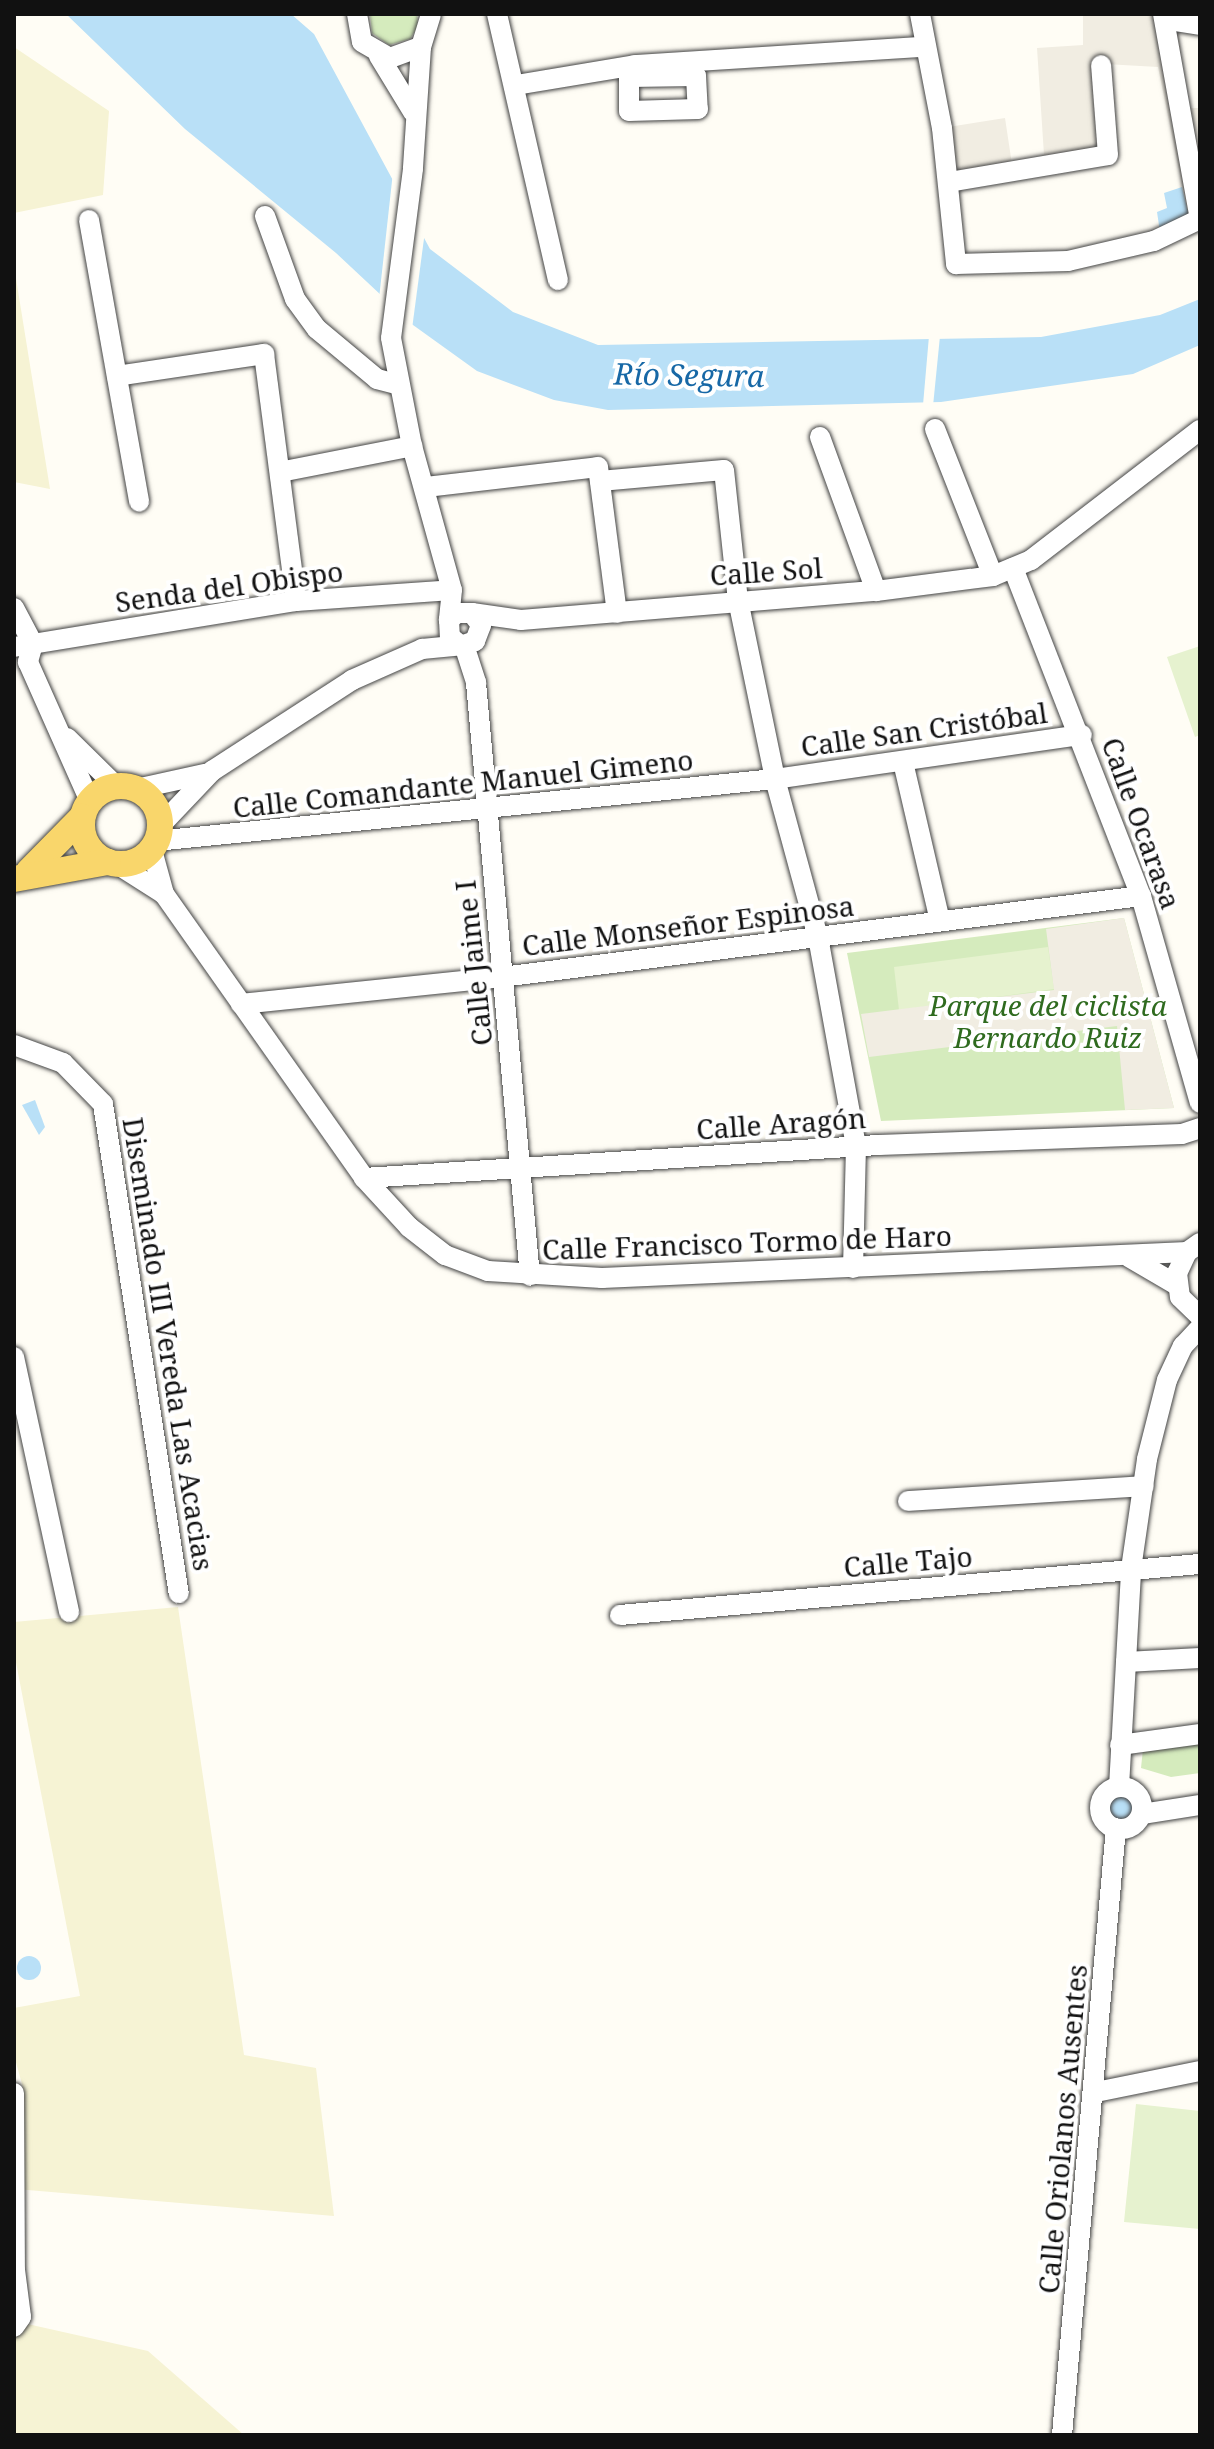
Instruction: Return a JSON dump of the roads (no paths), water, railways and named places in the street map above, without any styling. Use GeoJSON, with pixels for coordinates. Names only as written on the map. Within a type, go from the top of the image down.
{"type":"FeatureCollection","features":[{"type":"Feature","properties":{"kind":"main road"},"geometry":{"type":"LineString","coordinates":[[126,788],[154,804],[156,839],[140,859],[21,876],[86,809],[126,788]]}},
{"type":"Feature","properties":{"kind":"main road"},"geometry":{"type":"LineString","coordinates":[[86,809],[84,839],[112,863]]}},
{"type":"Feature","properties":{"kind":"street"},"geometry":{"type":"LineString","coordinates":[[339,14],[357,23],[400,85],[417,123]]}},
{"type":"Feature","properties":{"kind":"street"},"geometry":{"type":"LineString","coordinates":[[431,14],[421,47],[413,169],[391,338],[412,446],[426,487],[467,642]]}},
{"type":"Feature","properties":{"kind":"street"},"geometry":{"type":"LineString","coordinates":[[497,14],[516,85],[558,280]]}},
{"type":"Feature","properties":{"kind":"street"},"geometry":{"type":"LineString","coordinates":[[920,14],[949,182],[956,264],[1068,261],[1154,241],[1200,219],[1192,144],[1165,14]]}},
{"type":"Feature","properties":{"kind":"street"},"geometry":{"type":"LineString","coordinates":[[1165,14],[1176,21],[1200,25]]}},
{"type":"Feature","properties":{"kind":"street"},"geometry":{"type":"LineString","coordinates":[[379,56],[401,58],[421,47]]}},
{"type":"Feature","properties":{"kind":"street"},"geometry":{"type":"LineString","coordinates":[[516,85],[647,64],[925,47]]}},
{"type":"Feature","properties":{"kind":"street"},"geometry":{"type":"LineString","coordinates":[[949,182],[1108,155],[1101,65]]}},
{"type":"Feature","properties":{"kind":"street"},"geometry":{"type":"LineString","coordinates":[[265,216],[295,299],[317,329],[377,379],[399,385]]}},
{"type":"Feature","properties":{"kind":"street"},"geometry":{"type":"LineString","coordinates":[[89,220],[139,502]]}},
{"type":"Feature","properties":{"kind":"street"},"geometry":{"type":"LineString","coordinates":[[117,376],[264,354],[296,601]]}},
{"type":"Feature","properties":{"kind":"street"},"geometry":{"type":"LineString","coordinates":[[935,429],[993,576]]}},
{"type":"Feature","properties":{"kind":"street","name":"Calle Sol"},"geometry":{"type":"LineString","coordinates":[[422,649],[459,618],[521,620],[617,613],[738,600],[876,591],[993,576],[1013,568],[1200,430]]}},
{"type":"Feature","properties":{"kind":"street"},"geometry":{"type":"LineString","coordinates":[[820,437],[876,591]]}},
{"type":"Feature","properties":{"kind":"street"},"geometry":{"type":"LineString","coordinates":[[280,472],[412,446]]}},
{"type":"Feature","properties":{"kind":"street"},"geometry":{"type":"LineString","coordinates":[[426,487],[598,467],[617,613]]}},
{"type":"Feature","properties":{"kind":"street"},"geometry":{"type":"LineString","coordinates":[[600,481],[724,470],[738,600],[775,779],[818,937],[856,1146],[853,1268]]}},
{"type":"Feature","properties":{"kind":"street","name":"Calle Ocarasa"},"geometry":{"type":"LineString","coordinates":[[1013,568],[1082,735],[1141,896],[1200,1103]]}},
{"type":"Feature","properties":{"kind":"street","name":"Senda del Obispo"},"geometry":{"type":"LineString","coordinates":[[23,646],[296,601],[452,590]]}},
{"type":"Feature","properties":{"kind":"street"},"geometry":{"type":"LineString","coordinates":[[14,608],[28,662],[64,736],[86,809]]}},
{"type":"Feature","properties":{"kind":"street"},"geometry":{"type":"LineString","coordinates":[[459,618],[481,625],[467,642]]}},
{"type":"Feature","properties":{"kind":"street","name":"Calle Sol"},"geometry":{"type":"LineString","coordinates":[[212,771],[352,680],[422,649],[467,642],[521,620]]}},
{"type":"Feature","properties":{"kind":"street","name":"Calle Jaime I"},"geometry":{"type":"LineString","coordinates":[[467,642],[476,683],[530,1276]]}},
{"type":"Feature","properties":{"kind":"street","name":"Calle San Cristóbal"},"geometry":{"type":"LineString","coordinates":[[775,779],[1082,735]]}},
{"type":"Feature","properties":{"kind":"street"},"geometry":{"type":"LineString","coordinates":[[64,736],[126,788],[212,771]]}},
{"type":"Feature","properties":{"kind":"street"},"geometry":{"type":"LineString","coordinates":[[903,762],[940,921]]}},
{"type":"Feature","properties":{"kind":"street"},"geometry":{"type":"LineString","coordinates":[[156,839],[212,771]]}},
{"type":"Feature","properties":{"kind":"street","name":"Calle Comandante Manuel Gimeno"},"geometry":{"type":"LineString","coordinates":[[156,839],[486,810],[775,779]]}},
{"type":"Feature","properties":{"kind":"street","name":"Calle Francisco Tormo de Haro"},"geometry":{"type":"LineString","coordinates":[[156,839],[164,894]]}},
{"type":"Feature","properties":{"kind":"street","name":"Calle Francisco Tormo de Haro"},"geometry":{"type":"LineString","coordinates":[[112,863],[164,894],[364,1178],[409,1227],[445,1255],[488,1271],[530,1276],[853,1268],[1129,1257],[1193,1247]]}},
{"type":"Feature","properties":{"kind":"street","name":"Calle Monseñor Espinosa"},"geometry":{"type":"LineString","coordinates":[[241,1004],[502,977],[1141,896]]}},
{"type":"Feature","properties":{"kind":"street","name":"Diseminado III Vereda Las Acacias"},"geometry":{"type":"LineString","coordinates":[[14,1045],[63,1063],[103,1104],[179,1593]]}},
{"type":"Feature","properties":{"kind":"street","name":"Calle Aragón"},"geometry":{"type":"LineString","coordinates":[[364,1178],[856,1146],[1182,1134],[1200,1128]]}},
{"type":"Feature","properties":{"kind":"street"},"geometry":{"type":"LineString","coordinates":[[1177,1285],[1193,1247]]}},
{"type":"Feature","properties":{"kind":"street"},"geometry":{"type":"LineString","coordinates":[[1129,1257],[1177,1285],[1194,1312],[1158,1408],[1131,1569],[1119,1787],[1101,1802],[1103,1818],[1116,1828],[1131,1826],[1142,1814],[1200,1805]]}},
{"type":"Feature","properties":{"kind":"street"},"geometry":{"type":"LineString","coordinates":[[1183,1346],[1200,1328]]}},
{"type":"Feature","properties":{"kind":"street"},"geometry":{"type":"LineString","coordinates":[[14,1357],[69,1612]]}},
{"type":"Feature","properties":{"kind":"street"},"geometry":{"type":"LineString","coordinates":[[908,1501],[1144,1486]]}},
{"type":"Feature","properties":{"kind":"street","name":"Calle Tajo"},"geometry":{"type":"LineString","coordinates":[[620,1615],[1200,1564]]}},
{"type":"Feature","properties":{"kind":"street"},"geometry":{"type":"LineString","coordinates":[[1126,1662],[1200,1658]]}},
{"type":"Feature","properties":{"kind":"street"},"geometry":{"type":"LineString","coordinates":[[1120,1745],[1200,1734]]}},
{"type":"Feature","properties":{"kind":"street"},"geometry":{"type":"LineString","coordinates":[[1119,1787],[1138,1794],[1142,1814]]}},
{"type":"Feature","properties":{"kind":"street","name":"Calle Oriolanos Ausentes"},"geometry":{"type":"LineString","coordinates":[[1062,2435],[1096,2092],[1116,1828]]}},
{"type":"Feature","properties":{"kind":"street"},"geometry":{"type":"LineString","coordinates":[[1096,2092],[1200,2071]]}},
{"type":"Feature","properties":{"kind":"street"},"geometry":{"type":"LineString","coordinates":[[14,2093],[15,2270],[21,2317],[14,2327]]}},
{"type":"Feature","properties":{"kind":"water","name":"Río Segura"},"geometry":{"type":"Polygon","coordinates":[[[66,14],[291,14],[314,34],[430,249],[513,312],[598,345],[1041,337],[1160,315],[1200,299],[1200,345],[1133,374],[941,402],[608,410],[554,400],[477,371],[413,325],[336,253],[185,129],[66,14]]]}},
{"type":"Feature","properties":{"kind":"water"},"geometry":{"type":"Polygon","coordinates":[[[1182,187],[1190,221],[1160,232],[1157,212],[1167,208],[1164,193],[1182,187]]]}},
{"type":"Feature","properties":{"kind":"water"},"geometry":{"type":"Polygon","coordinates":[[[35,1100],[45,1127],[39,1135],[22,1105],[35,1100]]]}},
{"type":"Feature","properties":{"kind":"water"},"geometry":{"type":"Polygon","coordinates":[[[1121,1795],[1130,1799],[1134,1808],[1130,1817],[1121,1821],[1112,1817],[1108,1808],[1112,1799],[1121,1795]]]}},
{"type":"Feature","properties":{"kind":"water"},"geometry":{"type":"Polygon","coordinates":[[[29,1956],[38,1959],[41,1968],[38,1977],[29,1980],[20,1977],[17,1968],[20,1959],[29,1956]]]}},
{"type":"Feature","properties":{"kind":"park label","name":"Parque del ciclista Bernardo Ruiz"},"geometry":{"type":"Point","coordinates":[1048,1021]}}]}
